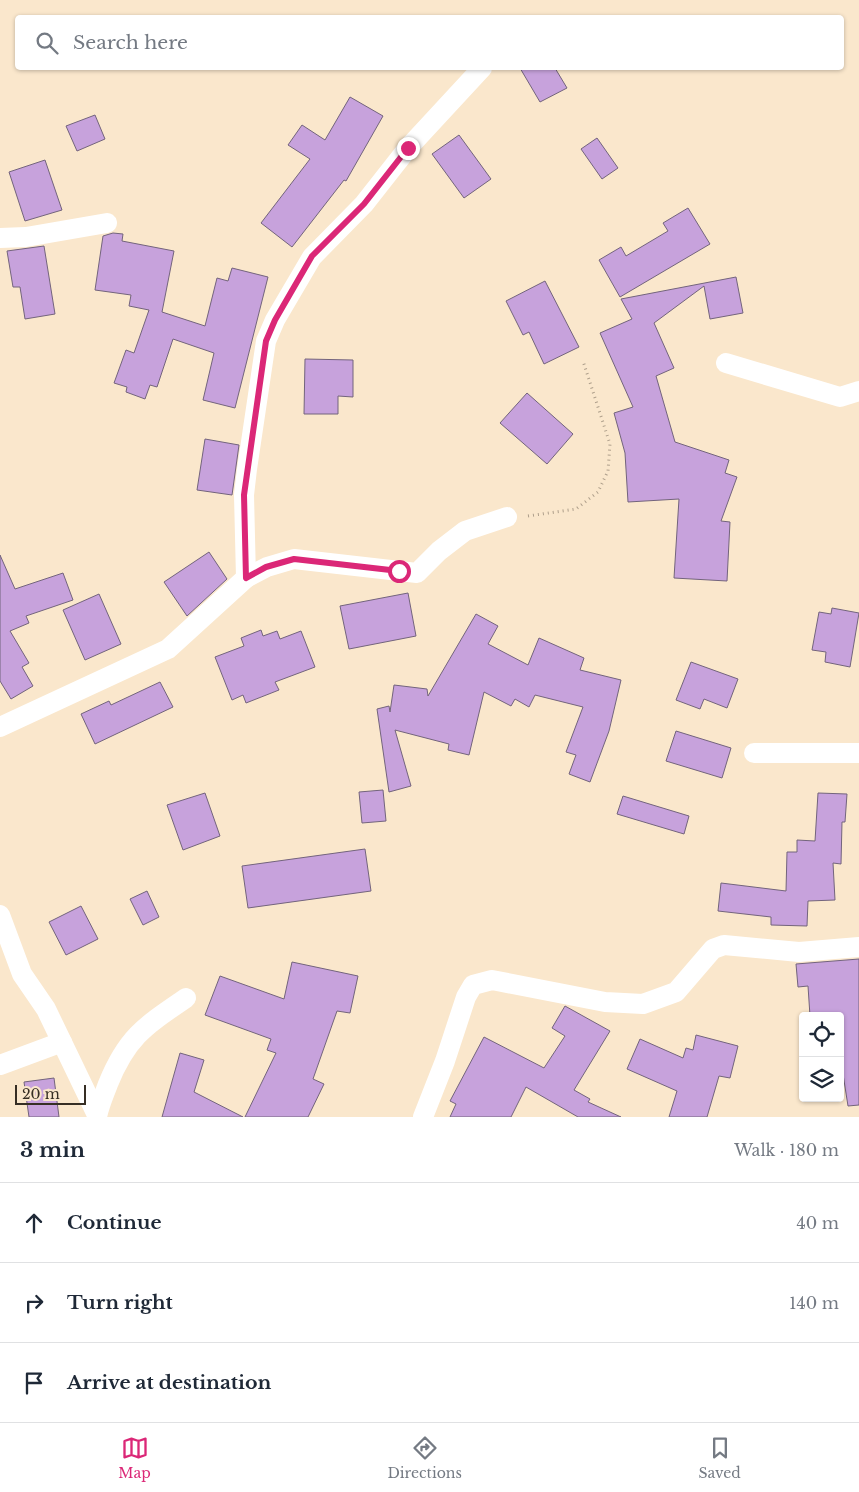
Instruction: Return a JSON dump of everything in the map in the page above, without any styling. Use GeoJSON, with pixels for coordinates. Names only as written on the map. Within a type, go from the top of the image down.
{"type":"FeatureCollection","features":[{"type":"Feature","properties":{"kind":"street"},"geometry":{"type":"LineString","coordinates":[[246,578],[244,495],[246,468],[266,341],[275,320],[312,256],[364,204],[408,148],[480,70]]}},
{"type":"Feature","properties":{"kind":"street"},"geometry":{"type":"LineString","coordinates":[[0,238],[26,237],[107,223]]}},
{"type":"Feature","properties":{"kind":"street"},"geometry":{"type":"LineString","coordinates":[[726,363],[840,397],[859,391]]}},
{"type":"Feature","properties":{"kind":"street"},"geometry":{"type":"LineString","coordinates":[[0,727],[168,649],[246,578],[266,567],[294,559],[417,573],[439,551],[465,531],[507,517]]}},
{"type":"Feature","properties":{"kind":"street"},"geometry":{"type":"LineString","coordinates":[[754,753],[859,754]]}},
{"type":"Feature","properties":{"kind":"street"},"geometry":{"type":"LineString","coordinates":[[0,915],[22,974],[46,1008],[97,1116]]}},
{"type":"Feature","properties":{"kind":"street"},"geometry":{"type":"LineString","coordinates":[[423,1117],[445,1061],[466,997],[473,985],[492,980],[606,1002],[643,1004],[676,992],[713,949],[724,946],[799,952],[859,947]]}},
{"type":"Feature","properties":{"kind":"street"},"geometry":{"type":"LineString","coordinates":[[97,1116],[124,1050],[145,1028],[186,998]]}},
{"type":"Feature","properties":{"kind":"street"},"geometry":{"type":"LineString","coordinates":[[0,1065],[62,1042]]}},
{"type":"Feature","properties":{"kind":"path"},"geometry":{"type":"LineString","coordinates":[[507,517],[545,515],[576,509],[598,492],[608,471],[610,444],[583,361]]}},
{"type":"Feature","properties":{"kind":"building"},"geometry":{"type":"Polygon","coordinates":[[[521,70],[556,70],[567,88],[540,102],[521,70]]]}},
{"type":"Feature","properties":{"kind":"building"},"geometry":{"type":"Polygon","coordinates":[[[350,97],[383,116],[346,181],[344,180],[292,247],[261,223],[310,159],[288,145],[302,125],[325,140],[350,97]]]}},
{"type":"Feature","properties":{"kind":"building"},"geometry":{"type":"Polygon","coordinates":[[[95,115],[105,139],[77,151],[66,126],[95,115]]]}},
{"type":"Feature","properties":{"kind":"building"},"geometry":{"type":"Polygon","coordinates":[[[459,135],[491,179],[464,198],[432,154],[459,135]]]}},
{"type":"Feature","properties":{"kind":"building"},"geometry":{"type":"Polygon","coordinates":[[[597,138],[618,168],[602,179],[581,149],[597,138]]]}},
{"type":"Feature","properties":{"kind":"building"},"geometry":{"type":"Polygon","coordinates":[[[45,160],[62,210],[25,221],[9,172],[45,160]]]}},
{"type":"Feature","properties":{"kind":"building"},"geometry":{"type":"Polygon","coordinates":[[[688,208],[710,244],[620,297],[599,260],[621,247],[626,256],[668,231],[663,223],[688,208]]]}},
{"type":"Feature","properties":{"kind":"building"},"geometry":{"type":"Polygon","coordinates":[[[113,233],[123,234],[122,241],[174,251],[162,312],[205,326],[217,278],[228,281],[232,268],[268,277],[235,408],[203,400],[214,353],[173,339],[157,387],[150,385],[145,399],[126,392],[127,387],[114,383],[126,350],[134,353],[149,310],[129,306],[131,295],[95,290],[103,236],[113,233]]]}},
{"type":"Feature","properties":{"kind":"building"},"geometry":{"type":"Polygon","coordinates":[[[44,246],[55,314],[25,319],[20,287],[13,287],[7,251],[44,246]]]}},
{"type":"Feature","properties":{"kind":"building"},"geometry":{"type":"Polygon","coordinates":[[[736,277],[743,313],[710,319],[704,286],[654,323],[674,368],[656,376],[675,442],[729,460],[725,473],[737,477],[721,521],[730,522],[727,581],[674,578],[679,499],[628,502],[625,453],[614,413],[633,407],[600,333],[632,319],[621,299],[736,277]]]}},
{"type":"Feature","properties":{"kind":"building"},"geometry":{"type":"Polygon","coordinates":[[[545,281],[579,347],[544,364],[529,332],[523,335],[506,301],[545,281]]]}},
{"type":"Feature","properties":{"kind":"building"},"geometry":{"type":"Polygon","coordinates":[[[305,359],[353,360],[353,397],[338,396],[338,414],[304,414],[305,359]]]}},
{"type":"Feature","properties":{"kind":"building"},"geometry":{"type":"Polygon","coordinates":[[[527,393],[573,434],[547,464],[500,423],[527,393]]]}},
{"type":"Feature","properties":{"kind":"building"},"geometry":{"type":"Polygon","coordinates":[[[205,439],[239,445],[232,495],[197,490],[205,439]]]}},
{"type":"Feature","properties":{"kind":"building"},"geometry":{"type":"Polygon","coordinates":[[[209,552],[227,579],[187,616],[164,582],[209,552]]]}},
{"type":"Feature","properties":{"kind":"building"},"geometry":{"type":"Polygon","coordinates":[[[0,555],[15,589],[63,573],[73,600],[26,616],[29,623],[10,631],[29,663],[22,667],[33,686],[11,699],[0,681],[0,555]]]}},
{"type":"Feature","properties":{"kind":"building"},"geometry":{"type":"Polygon","coordinates":[[[408,593],[416,636],[349,649],[340,606],[408,593]]]}},
{"type":"Feature","properties":{"kind":"building"},"geometry":{"type":"Polygon","coordinates":[[[99,594],[121,644],[85,660],[63,610],[99,594]]]}},
{"type":"Feature","properties":{"kind":"building"},"geometry":{"type":"Polygon","coordinates":[[[832,608],[859,613],[850,667],[825,662],[826,652],[812,650],[819,612],[831,614],[832,608]]]}},
{"type":"Feature","properties":{"kind":"building"},"geometry":{"type":"Polygon","coordinates":[[[476,614],[498,626],[488,644],[528,665],[539,638],[584,658],[580,670],[621,680],[609,731],[590,782],[569,774],[576,755],[566,752],[583,707],[535,695],[529,707],[515,699],[511,706],[484,692],[469,755],[448,750],[449,744],[395,730],[411,786],[389,792],[377,709],[389,706],[390,712],[394,685],[427,689],[428,696],[476,614]]]}},
{"type":"Feature","properties":{"kind":"building"},"geometry":{"type":"Polygon","coordinates":[[[261,630],[263,636],[277,631],[280,639],[301,631],[315,667],[275,682],[279,690],[246,703],[243,695],[232,700],[215,657],[244,646],[241,638],[261,630]]]}},
{"type":"Feature","properties":{"kind":"building"},"geometry":{"type":"Polygon","coordinates":[[[691,662],[738,679],[727,708],[704,699],[700,709],[676,700],[691,662]]]}},
{"type":"Feature","properties":{"kind":"building"},"geometry":{"type":"Polygon","coordinates":[[[160,682],[173,707],[95,744],[81,714],[109,701],[111,705],[160,682]]]}},
{"type":"Feature","properties":{"kind":"building"},"geometry":{"type":"Polygon","coordinates":[[[676,731],[731,748],[722,778],[666,761],[676,731]]]}},
{"type":"Feature","properties":{"kind":"building"},"geometry":{"type":"Polygon","coordinates":[[[383,790],[386,821],[362,823],[359,792],[383,790]]]}},
{"type":"Feature","properties":{"kind":"building"},"geometry":{"type":"Polygon","coordinates":[[[205,793],[220,836],[183,850],[167,805],[205,793]]]}},
{"type":"Feature","properties":{"kind":"building"},"geometry":{"type":"Polygon","coordinates":[[[818,793],[847,794],[845,822],[842,822],[841,864],[833,863],[835,900],[808,901],[807,926],[771,925],[771,917],[718,911],[721,883],[786,891],[787,852],[797,852],[797,840],[815,841],[818,793]]]}},
{"type":"Feature","properties":{"kind":"building"},"geometry":{"type":"Polygon","coordinates":[[[623,796],[689,816],[684,834],[617,814],[623,796]]]}},
{"type":"Feature","properties":{"kind":"building"},"geometry":{"type":"Polygon","coordinates":[[[365,849],[371,891],[248,908],[242,866],[365,849]]]}},
{"type":"Feature","properties":{"kind":"building"},"geometry":{"type":"Polygon","coordinates":[[[147,891],[159,917],[143,925],[130,899],[147,891]]]}},
{"type":"Feature","properties":{"kind":"building"},"geometry":{"type":"Polygon","coordinates":[[[81,906],[98,939],[66,955],[49,922],[81,906]]]}},
{"type":"Feature","properties":{"kind":"building"},"geometry":{"type":"Polygon","coordinates":[[[859,959],[859,1105],[848,1106],[844,1080],[844,1012],[810,1012],[808,986],[798,987],[796,964],[859,959]]]}},
{"type":"Feature","properties":{"kind":"building"},"geometry":{"type":"Polygon","coordinates":[[[292,962],[358,976],[350,1013],[337,1011],[313,1079],[324,1084],[308,1117],[245,1117],[276,1053],[267,1050],[271,1039],[205,1015],[220,976],[284,999],[292,962]]]}},
{"type":"Feature","properties":{"kind":"building"},"geometry":{"type":"Polygon","coordinates":[[[565,1006],[610,1031],[574,1090],[590,1099],[588,1102],[621,1117],[578,1117],[526,1087],[511,1117],[450,1117],[456,1104],[450,1101],[484,1037],[544,1068],[565,1036],[552,1028],[565,1006]]]}},
{"type":"Feature","properties":{"kind":"building"},"geometry":{"type":"Polygon","coordinates":[[[696,1035],[738,1046],[730,1078],[719,1076],[707,1117],[669,1117],[677,1091],[627,1069],[640,1039],[683,1058],[686,1048],[693,1050],[696,1035]]]}},
{"type":"Feature","properties":{"kind":"building"},"geometry":{"type":"Polygon","coordinates":[[[180,1053],[204,1060],[194,1092],[243,1117],[162,1117],[180,1053]]]}},
{"type":"Feature","properties":{"kind":"building"},"geometry":{"type":"Polygon","coordinates":[[[54,1078],[59,1117],[29,1117],[24,1082],[54,1078]]]}},
{"type":"Feature","properties":{"kind":"route"},"geometry":{"type":"LineString","coordinates":[[399,571],[294,559],[266,567],[246,578],[244,495],[246,468],[266,341],[275,320],[312,256],[364,204],[408,148]]}}]}
